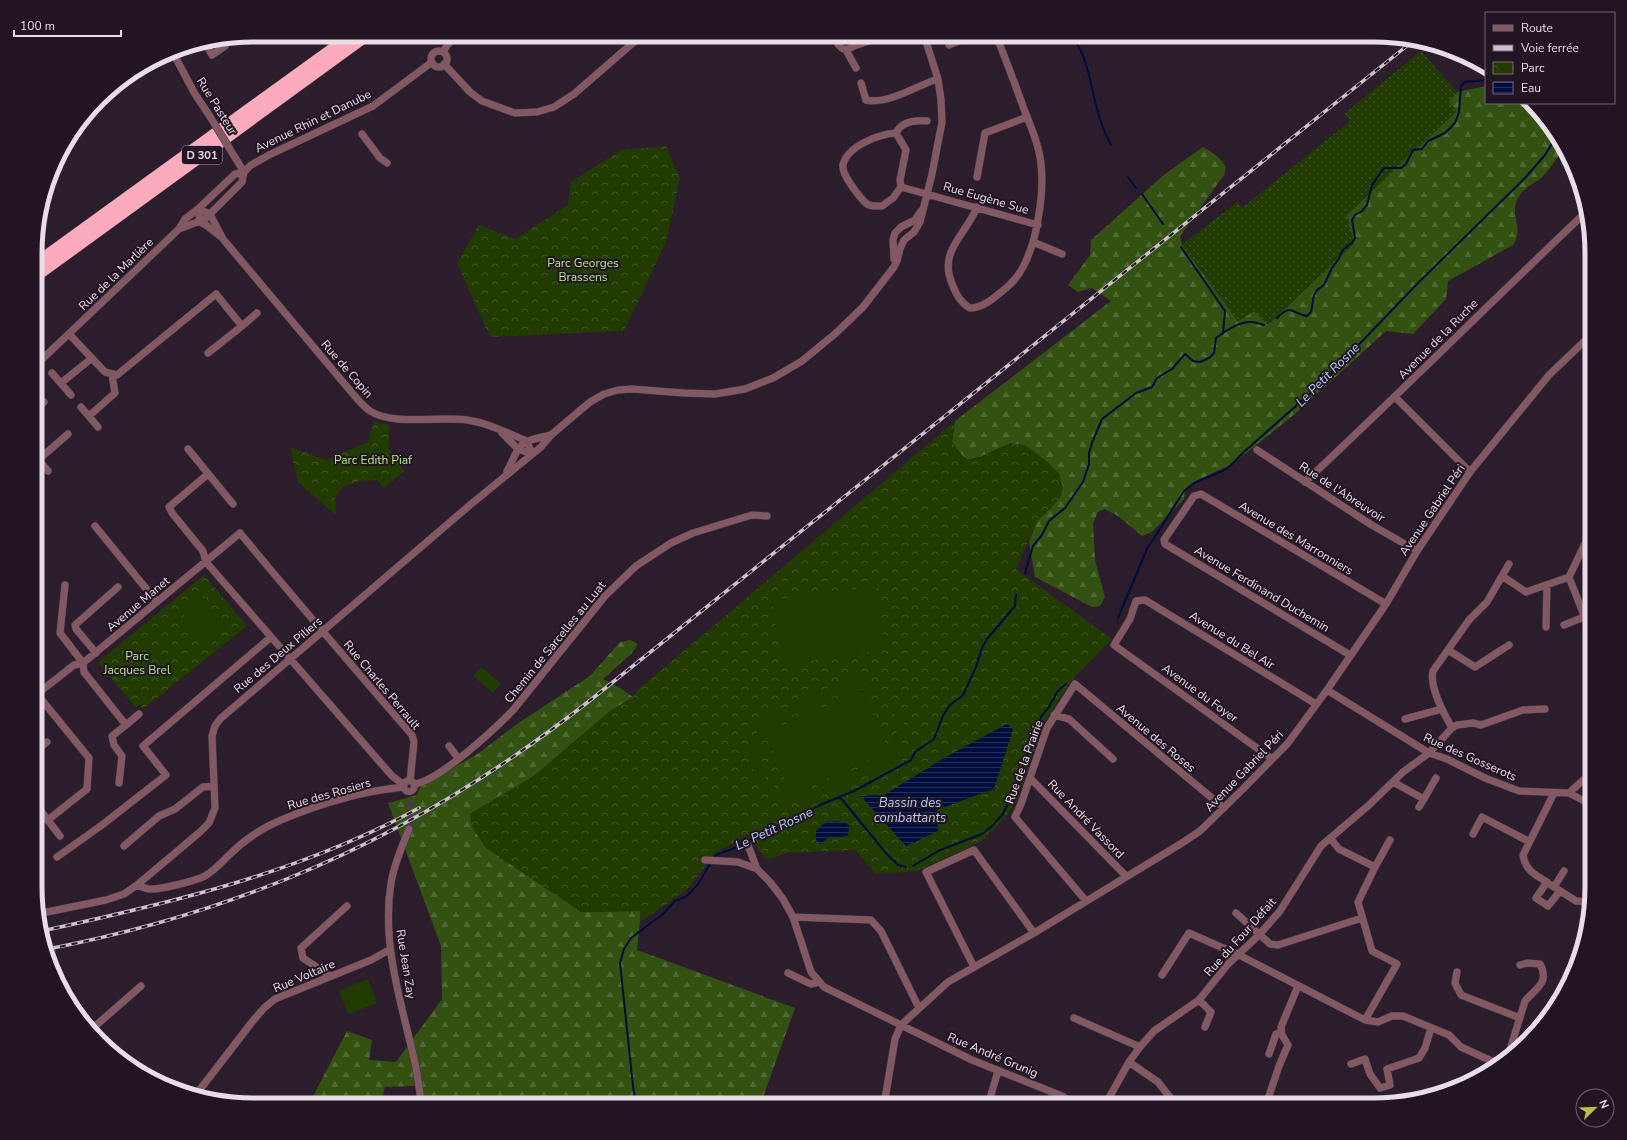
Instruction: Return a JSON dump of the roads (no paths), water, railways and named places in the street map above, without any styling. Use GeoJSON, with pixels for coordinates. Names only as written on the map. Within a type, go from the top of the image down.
{"type":"FeatureCollection","features":[{"type":"Feature","properties":{"kind":"highway","name":"D 301"},"geometry":{"type":"LineString","coordinates":[[42,260],[342,42]]}},
{"type":"Feature","properties":{"kind":"highway","name":"D 301"},"geometry":{"type":"LineString","coordinates":[[42,271],[356,42]]}},
{"type":"Feature","properties":{"kind":"street"},"geometry":{"type":"LineString","coordinates":[[443,52],[450,42]]}},
{"type":"Feature","properties":{"kind":"street"},"geometry":{"type":"LineString","coordinates":[[444,64],[470,92],[482,101],[515,113],[537,112],[554,107],[574,94],[634,42]]}},
{"type":"Feature","properties":{"kind":"street"},"geometry":{"type":"LineString","coordinates":[[837,42],[841,49],[846,50],[856,68]]}},
{"type":"Feature","properties":{"kind":"street"},"geometry":{"type":"LineString","coordinates":[[846,50],[866,42]]}},
{"type":"Feature","properties":{"kind":"street","name":"Rue des Deux Piliers"},"geometry":{"type":"LineString","coordinates":[[44,913],[117,897],[137,885],[209,823],[215,808],[212,736],[215,726],[225,713],[504,476],[541,447],[551,435],[590,402],[604,394],[618,390],[632,389],[715,394],[745,389],[773,378],[802,361],[836,333],[863,307],[894,267],[902,244],[917,227],[932,174],[942,122],[938,79],[926,42]]}},
{"type":"Feature","properties":{"kind":"street"},"geometry":{"type":"LineString","coordinates":[[949,45],[956,42]]}},
{"type":"Feature","properties":{"kind":"street"},"geometry":{"type":"LineString","coordinates":[[977,207],[974,215],[951,250],[948,262],[952,284],[959,298],[970,308],[980,306],[997,295],[1015,280],[1026,262],[1033,242],[1038,224],[1041,202],[1041,164],[1037,143],[999,42]]}},
{"type":"Feature","properties":{"kind":"street"},"geometry":{"type":"LineString","coordinates":[[208,47],[212,55],[225,46]]}},
{"type":"Feature","properties":{"kind":"street"},"geometry":{"type":"LineString","coordinates":[[443,52],[437,51],[431,58],[432,62],[438,66],[444,64]]}},
{"type":"Feature","properties":{"kind":"street"},"geometry":{"type":"LineString","coordinates":[[443,52],[446,58],[444,64]]}},
{"type":"Feature","properties":{"kind":"street","name":"Rue Pasteur"},"geometry":{"type":"LineString","coordinates":[[175,57],[196,94],[244,172]]}},
{"type":"Feature","properties":{"kind":"street","name":"Avenue Rhin et Danube"},"geometry":{"type":"LineString","coordinates":[[244,172],[248,167],[271,154],[373,106],[432,62]]}},
{"type":"Feature","properties":{"kind":"street"},"geometry":{"type":"LineString","coordinates":[[861,83],[864,103],[879,101],[916,89],[924,83],[938,79]]}},
{"type":"Feature","properties":{"kind":"street"},"geometry":{"type":"LineString","coordinates":[[977,177],[985,133],[1027,117]]}},
{"type":"Feature","properties":{"kind":"street"},"geometry":{"type":"LineString","coordinates":[[896,134],[898,128],[907,123],[927,121]]}},
{"type":"Feature","properties":{"kind":"street"},"geometry":{"type":"LineString","coordinates":[[362,134],[380,158],[387,163]]}},
{"type":"Feature","properties":{"kind":"street"},"geometry":{"type":"LineString","coordinates":[[886,134],[896,134],[906,150],[900,180],[901,187],[888,204],[882,206],[872,206],[858,194],[847,178],[842,167],[844,161],[854,148],[876,137],[886,134]]}},
{"type":"Feature","properties":{"kind":"street","name":"Rue de la Marlière"},"geometry":{"type":"LineString","coordinates":[[42,359],[179,229],[185,219],[198,209],[235,174],[244,172],[242,182],[210,214],[200,222],[179,229]]}},
{"type":"Feature","properties":{"kind":"street","name":"Rue Eugène Sue"},"geometry":{"type":"LineString","coordinates":[[901,187],[1038,224]]}},
{"type":"Feature","properties":{"kind":"street","name":"Rue des Deux Piliers"},"geometry":{"type":"LineString","coordinates":[[894,267],[895,254],[893,240],[895,233],[901,227],[915,220],[923,207]]}},
{"type":"Feature","properties":{"kind":"street"},"geometry":{"type":"LineString","coordinates":[[198,209],[210,214]]}},
{"type":"Feature","properties":{"kind":"street"},"geometry":{"type":"LineString","coordinates":[[198,209],[200,222]]}},
{"type":"Feature","properties":{"kind":"street","name":"Rue de Copin"},"geometry":{"type":"LineString","coordinates":[[210,214],[223,239]]}},
{"type":"Feature","properties":{"kind":"street","name":"Avenue de la Ruche"},"geometry":{"type":"LineString","coordinates":[[1305,482],[1396,397],[1470,323],[1580,218]]}},
{"type":"Feature","properties":{"kind":"street","name":"Rue de Copin"},"geometry":{"type":"LineString","coordinates":[[200,222],[223,239],[352,394],[370,411],[387,417],[422,419],[449,418],[467,420],[486,424],[527,441]]}},
{"type":"Feature","properties":{"kind":"street"},"geometry":{"type":"LineString","coordinates":[[1033,242],[1062,254]]}},
{"type":"Feature","properties":{"kind":"street"},"geometry":{"type":"LineString","coordinates":[[114,375],[216,294],[242,326]]}},
{"type":"Feature","properties":{"kind":"street"},"geometry":{"type":"LineString","coordinates":[[208,353],[258,314]]}},
{"type":"Feature","properties":{"kind":"street"},"geometry":{"type":"LineString","coordinates":[[69,334],[105,372],[114,375]]}},
{"type":"Feature","properties":{"kind":"street","name":"Avenue Gabriel Péri"},"geometry":{"type":"LineString","coordinates":[[885,1098],[895,1039],[901,1025],[948,982],[1034,933],[1200,831],[1288,743],[1327,690],[1386,604],[1417,551],[1470,472],[1549,374],[1585,341]]}},
{"type":"Feature","properties":{"kind":"street"},"geometry":{"type":"LineString","coordinates":[[61,383],[92,358]]}},
{"type":"Feature","properties":{"kind":"street"},"geometry":{"type":"LineString","coordinates":[[52,373],[71,395]]}},
{"type":"Feature","properties":{"kind":"street"},"geometry":{"type":"LineString","coordinates":[[89,416],[115,393],[114,375]]}},
{"type":"Feature","properties":{"kind":"street"},"geometry":{"type":"LineString","coordinates":[[1396,397],[1470,472]]}},
{"type":"Feature","properties":{"kind":"street"},"geometry":{"type":"LineString","coordinates":[[81,407],[98,428]]}},
{"type":"Feature","properties":{"kind":"street"},"geometry":{"type":"LineString","coordinates":[[499,430],[518,448],[532,454]]}},
{"type":"Feature","properties":{"kind":"street"},"geometry":{"type":"LineString","coordinates":[[42,455],[68,434]]}},
{"type":"Feature","properties":{"kind":"street","name":"Rue des Deux Piliers"},"geometry":{"type":"LineString","coordinates":[[504,476],[513,461],[518,448],[527,441],[551,435]]}},
{"type":"Feature","properties":{"kind":"street"},"geometry":{"type":"LineString","coordinates":[[527,441],[532,454]]}},
{"type":"Feature","properties":{"kind":"street"},"geometry":{"type":"LineString","coordinates":[[188,449],[233,504]]}},
{"type":"Feature","properties":{"kind":"street","name":"Rue de l'Abreuvoir"},"geometry":{"type":"LineString","coordinates":[[1257,450],[1370,524],[1417,551]]}},
{"type":"Feature","properties":{"kind":"street"},"geometry":{"type":"LineString","coordinates":[[42,464],[48,471]]}},
{"type":"Feature","properties":{"kind":"street"},"geometry":{"type":"LineString","coordinates":[[208,474],[169,507],[172,513],[203,551],[206,562],[392,776],[408,784],[414,790],[410,792],[410,801]]}},
{"type":"Feature","properties":{"kind":"street","name":"Avenue des Marronniers"},"geometry":{"type":"LineString","coordinates":[[1164,540],[1194,496],[1201,494],[1386,604]]}},
{"type":"Feature","properties":{"kind":"street","name":"Chemin de Sarcelles au Luat"},"geometry":{"type":"LineString","coordinates":[[492,732],[514,709],[566,642],[605,596],[636,566],[671,544],[693,533],[752,515],[768,516]]}},
{"type":"Feature","properties":{"kind":"street"},"geometry":{"type":"LineString","coordinates":[[95,526],[157,602]]}},
{"type":"Feature","properties":{"kind":"street","name":"Avenue Manet"},"geometry":{"type":"LineString","coordinates":[[42,690],[74,665],[83,663],[96,653],[240,533],[322,632]]}},
{"type":"Feature","properties":{"kind":"street","name":"Avenue Ferdinand Duchemin"},"geometry":{"type":"LineString","coordinates":[[1164,540],[1165,544],[1350,655]]}},
{"type":"Feature","properties":{"kind":"street"},"geometry":{"type":"LineString","coordinates":[[1502,576],[1526,592],[1569,577],[1585,544]]}},
{"type":"Feature","properties":{"kind":"street"},"geometry":{"type":"LineString","coordinates":[[1509,564],[1487,602],[1469,620],[1433,671],[1431,678],[1442,709],[1452,728],[1457,725],[1481,725],[1523,710],[1545,709]]}},
{"type":"Feature","properties":{"kind":"street"},"geometry":{"type":"LineString","coordinates":[[1564,625],[1584,617],[1569,577]]}},
{"type":"Feature","properties":{"kind":"street"},"geometry":{"type":"LineString","coordinates":[[65,584],[60,633],[62,638],[83,663],[84,672],[126,725]]}},
{"type":"Feature","properties":{"kind":"street"},"geometry":{"type":"LineString","coordinates":[[1546,627],[1547,585]]}},
{"type":"Feature","properties":{"kind":"street"},"geometry":{"type":"LineString","coordinates":[[96,653],[76,629],[75,625],[118,587]]}},
{"type":"Feature","properties":{"kind":"street","name":"Avenue du Bel Air"},"geometry":{"type":"LineString","coordinates":[[1114,645],[1130,619],[1136,601],[1145,600],[1316,704]]}},
{"type":"Feature","properties":{"kind":"street","name":"Rue Charles Perrault"},"geometry":{"type":"LineString","coordinates":[[322,632],[363,677],[412,735],[414,742],[408,784]]}},
{"type":"Feature","properties":{"kind":"street"},"geometry":{"type":"LineString","coordinates":[[57,857],[102,825],[166,775],[143,746],[271,637]]}},
{"type":"Feature","properties":{"kind":"street","name":"Avenue du Foyer"},"geometry":{"type":"LineString","coordinates":[[1114,645],[1272,758]]}},
{"type":"Feature","properties":{"kind":"street"},"geometry":{"type":"LineString","coordinates":[[1448,650],[1475,667],[1509,645]]}},
{"type":"Feature","properties":{"kind":"street","name":"Rue de la Prairie"},"geometry":{"type":"LineString","coordinates":[[1075,684],[1047,728],[1021,804],[1015,817],[1086,901]]}},
{"type":"Feature","properties":{"kind":"street","name":"Avenue des Roses"},"geometry":{"type":"LineString","coordinates":[[1075,684],[1224,808]]}},
{"type":"Feature","properties":{"kind":"street","name":"Rue des Gosserots"},"geometry":{"type":"LineString","coordinates":[[1327,690],[1429,753],[1447,759],[1485,778],[1520,791],[1569,793],[1585,802]]}},
{"type":"Feature","properties":{"kind":"street"},"geometry":{"type":"LineString","coordinates":[[42,700],[89,758],[87,789],[48,820]]}},
{"type":"Feature","properties":{"kind":"street"},"geometry":{"type":"LineString","coordinates":[[1405,718],[1442,709]]}},
{"type":"Feature","properties":{"kind":"street"},"geometry":{"type":"LineString","coordinates":[[119,783],[122,756],[114,745],[112,736],[139,714]]}},
{"type":"Feature","properties":{"kind":"street","name":"Rue de la Prairie"},"geometry":{"type":"LineString","coordinates":[[1054,715],[1069,719],[1113,759]]}},
{"type":"Feature","properties":{"kind":"street","name":"Rue du Four Défait"},"geometry":{"type":"LineString","coordinates":[[1109,1098],[1129,1062],[1154,1031],[1199,1000],[1228,964],[1259,935],[1280,911],[1321,846],[1370,805],[1393,782],[1429,753],[1452,728]]}},
{"type":"Feature","properties":{"kind":"street","name":"Rue des Rosiers"},"geometry":{"type":"LineString","coordinates":[[137,885],[142,888],[158,889],[198,878],[221,864],[228,856],[262,831],[281,820],[346,798],[408,784],[423,783],[492,732]]}},
{"type":"Feature","properties":{"kind":"street"},"geometry":{"type":"LineString","coordinates":[[42,746],[47,742]]}},
{"type":"Feature","properties":{"kind":"street"},"geometry":{"type":"LineString","coordinates":[[449,746],[458,758]]}},
{"type":"Feature","properties":{"kind":"street","name":"Rue André Vassord"},"geometry":{"type":"LineString","coordinates":[[1030,778],[1126,876]]}},
{"type":"Feature","properties":{"kind":"street"},"geometry":{"type":"LineString","coordinates":[[1419,807],[1436,778]]}},
{"type":"Feature","properties":{"kind":"street"},"geometry":{"type":"LineString","coordinates":[[1569,793],[1585,779]]}},
{"type":"Feature","properties":{"kind":"street"},"geometry":{"type":"LineString","coordinates":[[1393,782],[1424,800]]}},
{"type":"Feature","properties":{"kind":"street"},"geometry":{"type":"LineString","coordinates":[[124,846],[159,816],[175,809],[203,787],[214,786]]}},
{"type":"Feature","properties":{"kind":"street"},"geometry":{"type":"LineString","coordinates":[[1554,793],[1528,841],[1523,855],[1524,861],[1530,872],[1576,901],[1585,902]]}},
{"type":"Feature","properties":{"kind":"street"},"geometry":{"type":"LineString","coordinates":[[42,812],[60,836]]}},
{"type":"Feature","properties":{"kind":"street"},"geometry":{"type":"LineString","coordinates":[[1473,834],[1482,817],[1528,841]]}},
{"type":"Feature","properties":{"kind":"street","name":"Rue Jean Zay"},"geometry":{"type":"LineString","coordinates":[[409,829],[393,870],[388,915],[390,950],[394,975],[415,1065],[421,1098]]}},
{"type":"Feature","properties":{"kind":"street"},"geometry":{"type":"LineString","coordinates":[[1330,838],[1340,849],[1375,867]]}},
{"type":"Feature","properties":{"kind":"street"},"geometry":{"type":"LineString","coordinates":[[1365,1020],[1397,964],[1372,951],[1358,902],[1390,840]]}},
{"type":"Feature","properties":{"kind":"street"},"geometry":{"type":"LineString","coordinates":[[748,845],[757,869],[770,882],[793,917],[811,972],[819,982],[811,984],[788,973]]}},
{"type":"Feature","properties":{"kind":"street"},"geometry":{"type":"LineString","coordinates":[[974,967],[926,872],[974,850],[1034,933]]}},
{"type":"Feature","properties":{"kind":"street"},"geometry":{"type":"LineString","coordinates":[[705,860],[718,862],[738,862],[757,869]]}},
{"type":"Feature","properties":{"kind":"street"},"geometry":{"type":"LineString","coordinates":[[1554,887],[1564,871]]}},
{"type":"Feature","properties":{"kind":"street"},"geometry":{"type":"LineString","coordinates":[[1547,882],[1536,898],[1543,903],[1548,906],[1560,891]]}},
{"type":"Feature","properties":{"kind":"street"},"geometry":{"type":"LineString","coordinates":[[330,976],[303,958],[301,948],[347,906]]}},
{"type":"Feature","properties":{"kind":"street"},"geometry":{"type":"LineString","coordinates":[[1236,913],[1270,944],[1278,945],[1362,918]]}},
{"type":"Feature","properties":{"kind":"street"},"geometry":{"type":"LineString","coordinates":[[793,917],[871,920],[881,931],[919,1008]]}},
{"type":"Feature","properties":{"kind":"street"},"geometry":{"type":"LineString","coordinates":[[1162,975],[1189,933],[1239,955],[1365,1020],[1378,1022],[1392,1016],[1403,1016],[1449,1035],[1461,1047],[1492,1061]]}},
{"type":"Feature","properties":{"kind":"street","name":"Rue Voltaire"},"geometry":{"type":"LineString","coordinates":[[199,1091],[264,1008],[275,999],[371,960],[390,950]]}},
{"type":"Feature","properties":{"kind":"street"},"geometry":{"type":"LineString","coordinates":[[1511,1048],[1525,1001],[1540,987],[1543,980],[1544,971],[1540,964],[1527,963],[1520,965]]}},
{"type":"Feature","properties":{"kind":"street"},"geometry":{"type":"LineString","coordinates":[[1457,972],[1455,983],[1461,995],[1520,1018]]}},
{"type":"Feature","properties":{"kind":"street","name":"Rue André Grunig"},"geometry":{"type":"LineString","coordinates":[[819,982],[829,991],[972,1060],[1065,1098]]}},
{"type":"Feature","properties":{"kind":"street"},"geometry":{"type":"LineString","coordinates":[[95,1027],[141,986]]}},
{"type":"Feature","properties":{"kind":"street"},"geometry":{"type":"LineString","coordinates":[[1268,1098],[1279,1066],[1288,1046],[1281,1032],[1283,1021],[1298,986]]}},
{"type":"Feature","properties":{"kind":"street"},"geometry":{"type":"LineString","coordinates":[[1199,1000],[1211,1012],[1205,1027]]}},
{"type":"Feature","properties":{"kind":"street"},"geometry":{"type":"LineString","coordinates":[[1074,1018],[1140,1047]]}},
{"type":"Feature","properties":{"kind":"street"},"geometry":{"type":"LineString","coordinates":[[1351,1064],[1365,1059],[1370,1074],[1380,1088],[1390,1085],[1387,1069],[1419,1058],[1425,1048],[1431,1028]]}},
{"type":"Feature","properties":{"kind":"street"},"geometry":{"type":"LineString","coordinates":[[1269,1054],[1276,1034],[1281,1032]]}},
{"type":"Feature","properties":{"kind":"street"},"geometry":{"type":"LineString","coordinates":[[1129,1062],[1158,1082],[1171,1098]]}},
{"type":"Feature","properties":{"kind":"street"},"geometry":{"type":"LineString","coordinates":[[990,1098],[998,1071]]}},
{"type":"Feature","properties":{"kind":"water","name":"Bassin des combattants"},"geometry":{"type":"Polygon","coordinates":[[[1007,724],[1013,729],[994,789],[936,810],[938,831],[906,846],[861,796],[884,795],[946,757],[1007,724]]]}},
{"type":"Feature","properties":{"kind":"water"},"geometry":{"type":"Polygon","coordinates":[[[835,821],[846,823],[849,826],[848,836],[828,838],[820,844],[816,840],[816,831],[823,824],[835,821]]]}},
{"type":"Feature","properties":{"kind":"waterway"},"geometry":{"type":"LineString","coordinates":[[1076,42],[1085,61],[1102,125],[1111,145]]}},
{"type":"Feature","properties":{"kind":"waterway","name":"Le Petit Rosne"},"geometry":{"type":"LineString","coordinates":[[1277,318],[1282,313],[1289,310],[1307,316],[1311,312],[1314,295],[1317,290],[1324,285],[1343,250],[1352,243],[1355,238],[1352,220],[1355,215],[1362,211],[1367,205],[1372,185],[1384,168],[1401,168],[1406,164],[1413,150],[1422,149],[1428,141],[1445,133],[1455,123],[1459,112],[1461,86],[1465,82],[1485,80]]}},
{"type":"Feature","properties":{"kind":"waterway","name":"Le Petit Rosne"},"geometry":{"type":"LineString","coordinates":[[1118,618],[1147,549],[1184,491],[1194,483],[1227,469],[1245,451],[1322,383],[1418,283],[1525,178],[1545,155],[1553,142]]}},
{"type":"Feature","properties":{"kind":"waterway"},"geometry":{"type":"LineString","coordinates":[[1128,177],[1136,188]]}},
{"type":"Feature","properties":{"kind":"waterway"},"geometry":{"type":"LineString","coordinates":[[1142,194],[1163,224]]}},
{"type":"Feature","properties":{"kind":"waterway"},"geometry":{"type":"LineString","coordinates":[[1181,247],[1225,311],[1223,333]]}},
{"type":"Feature","properties":{"kind":"waterway","name":"Le Petit Rosne"},"geometry":{"type":"LineString","coordinates":[[1025,573],[1033,546],[1042,535],[1049,521],[1065,508],[1083,482],[1089,464],[1089,453],[1092,443],[1102,419],[1136,393],[1152,387],[1157,378],[1172,369],[1185,354],[1193,361],[1200,362],[1209,358],[1214,353],[1216,338],[1228,330],[1247,322],[1255,322],[1264,325]]}},
{"type":"Feature","properties":{"kind":"waterway","name":"Le Petit Rosne"},"geometry":{"type":"LineString","coordinates":[[714,858],[716,855],[745,844],[753,838],[786,824],[820,805],[854,791],[911,760],[915,752],[934,739],[943,716],[949,706],[963,695],[976,667],[982,648],[987,639],[1015,606],[1016,595]]}},
{"type":"Feature","properties":{"kind":"waterway"},"geometry":{"type":"LineString","coordinates":[[913,866],[938,851],[982,834],[1003,814],[1016,786],[1041,717],[1049,707],[1057,692],[1066,684]]}},
{"type":"Feature","properties":{"kind":"waterway"},"geometry":{"type":"LineString","coordinates":[[840,797],[885,852],[898,865],[906,867]]}},
{"type":"Feature","properties":{"kind":"waterway","name":"Le Petit Rosne"},"geometry":{"type":"LineString","coordinates":[[635,1098],[620,963],[624,949],[631,938],[663,914],[675,901],[686,897],[699,883],[711,862]]}},
{"type":"Feature","properties":{"kind":"tunnel"},"geometry":{"type":"LineString","coordinates":[[409,829],[410,801]]}},
{"type":"Feature","properties":{"kind":"railway"},"geometry":{"type":"LineString","coordinates":[[51,948],[110,936],[170,920],[260,890],[329,861],[368,842],[407,822],[482,778],[588,702],[1408,45]]}},
{"type":"Feature","properties":{"kind":"railway"},"geometry":{"type":"LineString","coordinates":[[46,930],[187,897],[282,868],[374,831],[419,808]]}},
{"type":"Feature","properties":{"kind":"park label","name":"Parc Georges Brassens"},"geometry":{"type":"Point","coordinates":[583,270]}},
{"type":"Feature","properties":{"kind":"park label","name":"Parc Edith Piaf"},"geometry":{"type":"Point","coordinates":[373,460]}},
{"type":"Feature","properties":{"kind":"park label","name":"Parc Jacques Brel"},"geometry":{"type":"Point","coordinates":[137,663]}}]}
